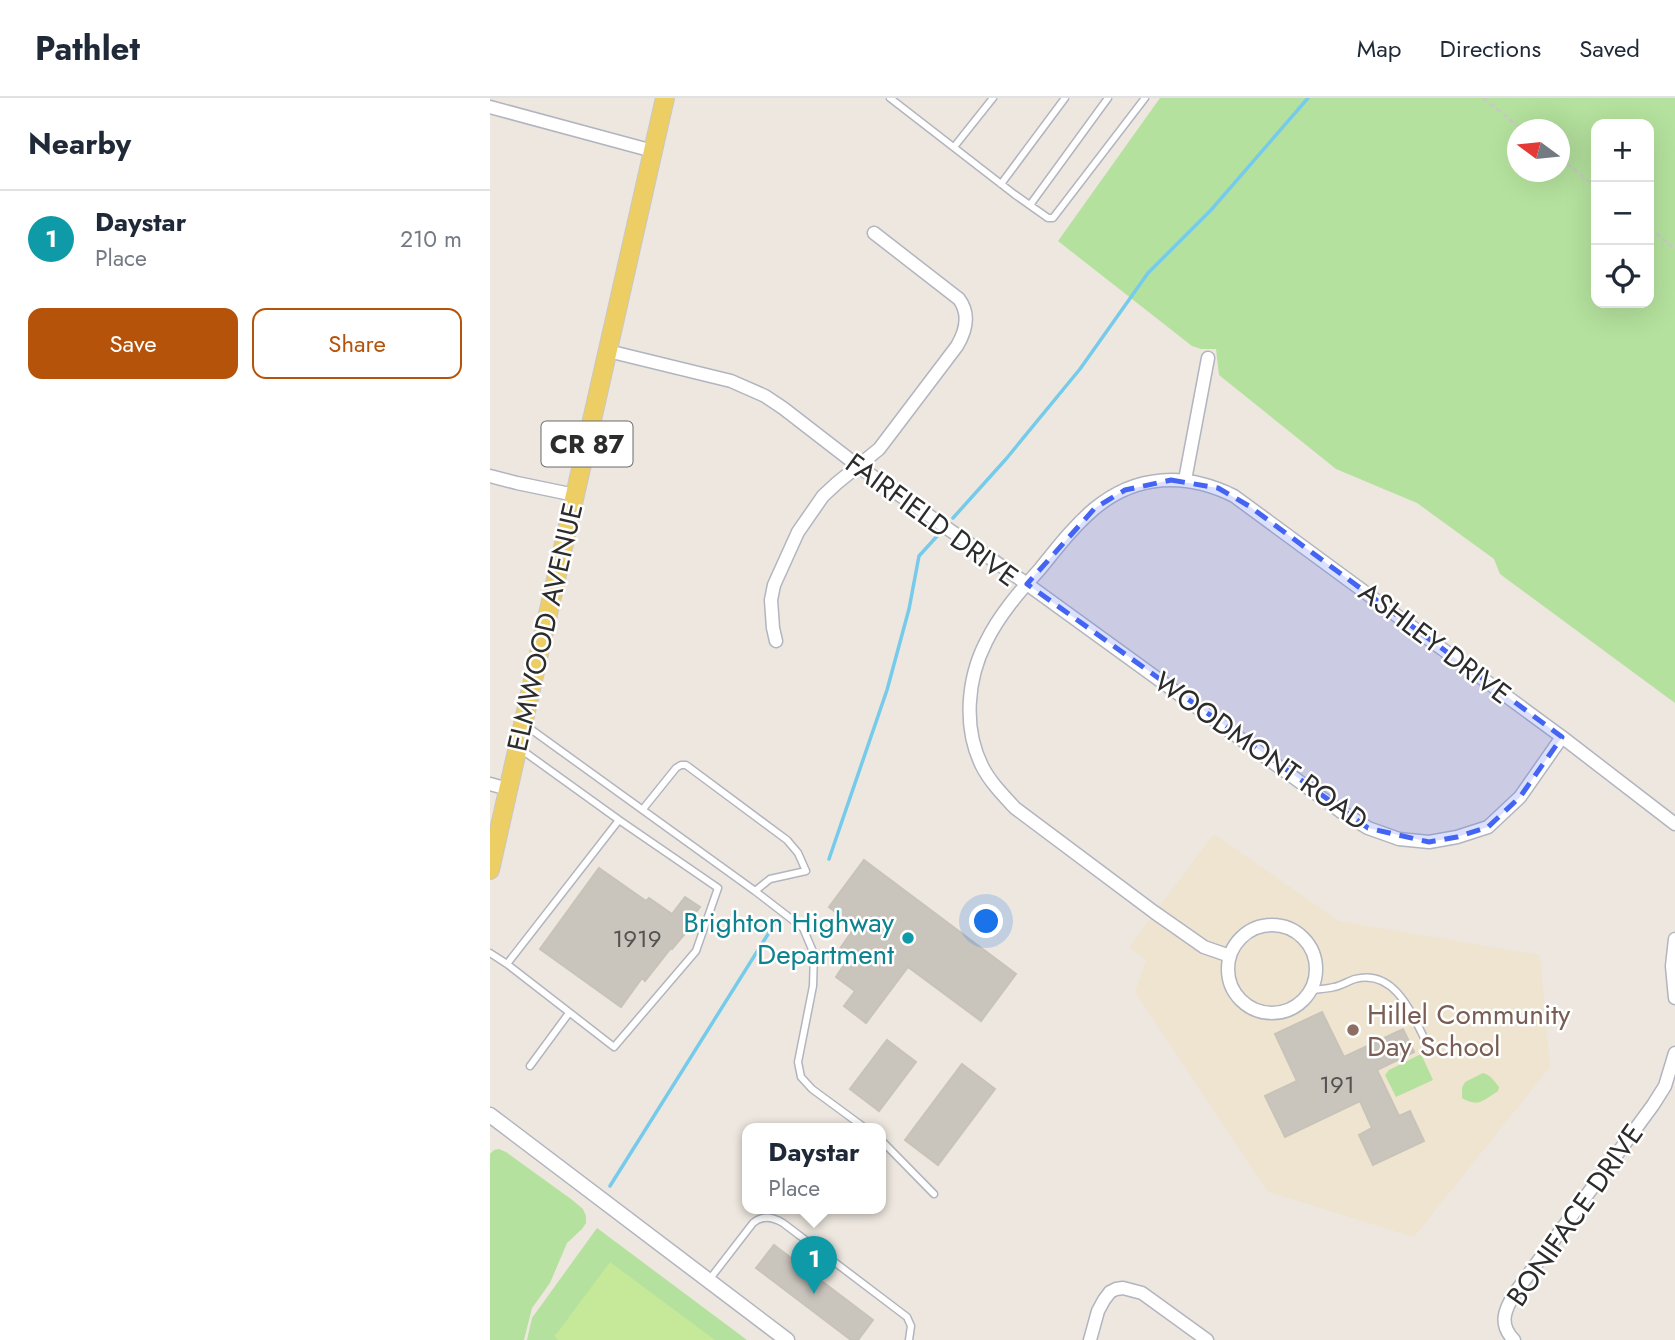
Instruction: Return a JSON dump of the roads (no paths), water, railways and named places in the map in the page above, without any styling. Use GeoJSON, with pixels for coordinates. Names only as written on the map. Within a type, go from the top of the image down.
{"type":"FeatureCollection","features":[{"type":"Feature","properties":{"kind":"main road","name":"ELMWOOD AVENUE"},"geometry":{"type":"LineString","coordinates":[[490,870],[665,98]]}},
{"type":"Feature","properties":{"kind":"street"},"geometry":{"type":"LineString","coordinates":[[490,107],[653,151]]}},
{"type":"Feature","properties":{"kind":"street"},"geometry":{"type":"LineString","coordinates":[[776,641],[771,600],[774,585],[798,532],[823,496],[879,449],[957,346],[966,326],[965,310],[959,299],[874,233]]}},
{"type":"Feature","properties":{"kind":"street","name":"FAIRFIELD DRIVE"},"geometry":{"type":"LineString","coordinates":[[608,351],[705,374],[750,388],[783,408],[858,466],[1027,584],[986,641],[974,674],[969,712],[971,733],[981,765],[1015,808],[1204,947],[1230,956]]}},
{"type":"Feature","properties":{"kind":"street"},"geometry":{"type":"LineString","coordinates":[[1185,480],[1208,358]]}},
{"type":"Feature","properties":{"kind":"street"},"geometry":{"type":"LineString","coordinates":[[490,476],[575,495]]}},
{"type":"Feature","properties":{"kind":"street","name":"ASHLEY DRIVE"},"geometry":{"type":"LineString","coordinates":[[1027,584],[1083,519],[1125,490],[1156,481],[1185,480],[1218,488],[1249,506],[1562,737],[1675,824]]}},
{"type":"Feature","properties":{"kind":"street","name":"WOODMONT ROAD"},"geometry":{"type":"LineString","coordinates":[[1027,584],[1340,810],[1368,828],[1399,839],[1429,842],[1488,827],[1520,797],[1562,737]]}},
{"type":"Feature","properties":{"kind":"street"},"geometry":{"type":"LineString","coordinates":[[490,784],[508,789]]}},
{"type":"Feature","properties":{"kind":"street"},"geometry":{"type":"LineString","coordinates":[[1283,926],[1295,931],[1306,939],[1317,964],[1312,990],[1303,1002],[1291,1010],[1277,1014],[1262,1013],[1248,1007],[1237,998],[1230,985],[1227,970],[1236,944],[1256,927],[1283,926]]}},
{"type":"Feature","properties":{"kind":"street"},"geometry":{"type":"LineString","coordinates":[[1675,939],[1672,967],[1675,998]]}},
{"type":"Feature","properties":{"kind":"street","name":"BONIFACE DRIVE"},"geometry":{"type":"LineString","coordinates":[[1514,1340],[1510,1337],[1504,1321],[1506,1308],[1653,1105],[1665,1086],[1675,1053]]}},
{"type":"Feature","properties":{"kind":"street"},"geometry":{"type":"LineString","coordinates":[[490,1115],[787,1340]]}},
{"type":"Feature","properties":{"kind":"street"},"geometry":{"type":"LineString","coordinates":[[1090,1340],[1104,1300],[1110,1292],[1123,1288],[1142,1293],[1207,1340]]}},
{"type":"Feature","properties":{"kind":"lane"},"geometry":{"type":"LineString","coordinates":[[890,98],[1048,218],[1053,218],[1145,98]]}},
{"type":"Feature","properties":{"kind":"lane"},"geometry":{"type":"LineString","coordinates":[[954,147],[993,98]]}},
{"type":"Feature","properties":{"kind":"lane"},"geometry":{"type":"LineString","coordinates":[[1002,184],[1065,98]]}},
{"type":"Feature","properties":{"kind":"lane"},"geometry":{"type":"LineString","coordinates":[[1030,205],[1108,98]]}},
{"type":"Feature","properties":{"kind":"lane"},"geometry":{"type":"LineString","coordinates":[[523,723],[803,928],[814,954],[813,986],[798,1062],[801,1077],[811,1089],[858,1123]]}},
{"type":"Feature","properties":{"kind":"lane"},"geometry":{"type":"LineString","coordinates":[[490,953],[614,1047],[696,951],[718,888],[517,747]]}},
{"type":"Feature","properties":{"kind":"lane"},"geometry":{"type":"LineString","coordinates":[[643,809],[676,768],[686,765],[787,840],[798,853],[806,870],[770,878],[755,891]]}},
{"type":"Feature","properties":{"kind":"lane"},"geometry":{"type":"LineString","coordinates":[[507,964],[619,820]]}},
{"type":"Feature","properties":{"kind":"lane"},"geometry":{"type":"LineString","coordinates":[[1312,990],[1335,987],[1356,979],[1381,979],[1404,1000],[1429,1048]]}},
{"type":"Feature","properties":{"kind":"lane"},"geometry":{"type":"LineString","coordinates":[[530,1066],[569,1013]]}},
{"type":"Feature","properties":{"kind":"lane"},"geometry":{"type":"LineString","coordinates":[[886,1145],[934,1194]]}},
{"type":"Feature","properties":{"kind":"lane"},"geometry":{"type":"LineString","coordinates":[[708,1282],[753,1223],[761,1218],[775,1219],[907,1317],[911,1326],[909,1340]]}},
{"type":"Feature","properties":{"kind":"waterway"},"geometry":{"type":"LineString","coordinates":[[953,518],[1080,369],[1148,273],[1211,210],[1308,98]]}},
{"type":"Feature","properties":{"kind":"waterway"},"geometry":{"type":"LineString","coordinates":[[829,859],[887,690],[909,609],[919,556],[939,534]]}},
{"type":"Feature","properties":{"kind":"waterway"},"geometry":{"type":"LineString","coordinates":[[610,1186],[775,923]]}},
{"type":"Feature","properties":{"kind":"place","name":"Brighton Highway Department"},"geometry":{"type":"Point","coordinates":[908,938]}},
{"type":"Feature","properties":{"kind":"place","name":"Hillel Community Day School"},"geometry":{"type":"Point","coordinates":[1353,1030]}},
{"type":"Feature","properties":{"kind":"place","name":"Daystar"},"geometry":{"type":"Point","coordinates":[814,1294]}}]}
